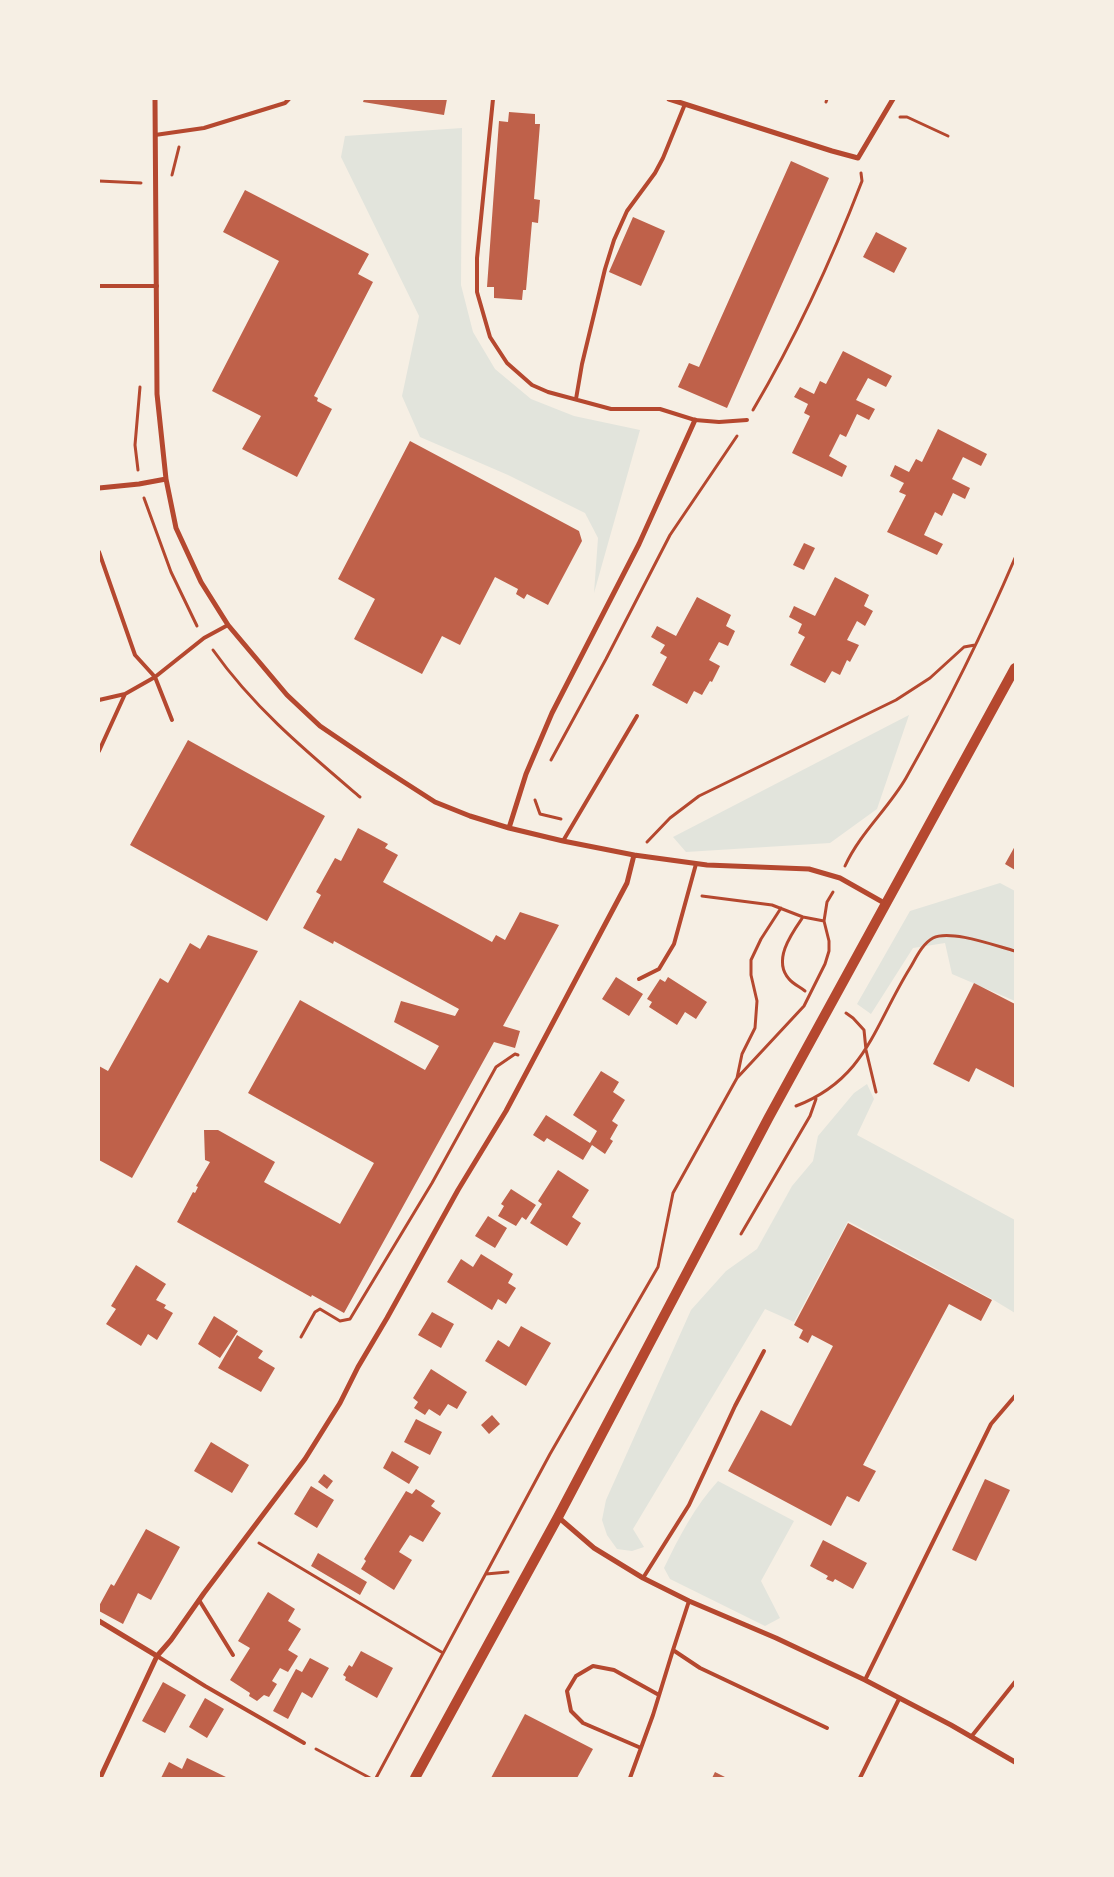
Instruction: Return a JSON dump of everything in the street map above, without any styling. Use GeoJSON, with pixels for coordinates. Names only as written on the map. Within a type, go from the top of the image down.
{"type":"FeatureCollection","features":[{"type":"Feature","properties":{"kind":"main road"},"geometry":{"type":"LineString","coordinates":[[415,1778],[558,1517],[769,1117],[1015,668]]}},
{"type":"Feature","properties":{"kind":"street"},"geometry":{"type":"LineString","coordinates":[[155,99],[157,394],[166,479],[176,528],[201,582],[228,624],[287,695],[320,726],[435,802],[470,816],[563,841],[696,864],[809,869],[840,878],[887,904]]}},
{"type":"Feature","properties":{"kind":"street"},"geometry":{"type":"LineString","coordinates":[[669,99],[858,158],[893,99]]}},
{"type":"Feature","properties":{"kind":"street"},"geometry":{"type":"LineString","coordinates":[[509,828],[526,774],[552,714],[639,544],[695,420]]}},
{"type":"Feature","properties":{"kind":"street"},"geometry":{"type":"LineString","coordinates":[[99,488],[166,479]]}},
{"type":"Feature","properties":{"kind":"street"},"geometry":{"type":"LineString","coordinates":[[100,1778],[157,1656],[171,1640],[306,1459],[340,1403],[358,1367],[458,1190],[506,1111],[627,883],[634,854]]}},
{"type":"Feature","properties":{"kind":"street"},"geometry":{"type":"LineString","coordinates":[[558,1517],[594,1548],[643,1578],[689,1601],[776,1638],[865,1680],[951,1725],[1015,1762]]}},
{"type":"Feature","properties":{"kind":"street"},"geometry":{"type":"LineString","coordinates":[[99,1621],[157,1656]]}},
{"type":"Feature","properties":{"kind":"lane"},"geometry":{"type":"LineString","coordinates":[[155,135],[204,128],[285,103],[289,99]]}},
{"type":"Feature","properties":{"kind":"lane"},"geometry":{"type":"LineString","coordinates":[[493,99],[477,258],[478,292],[490,337],[507,363],[532,385],[548,392],[611,409],[660,410],[695,420],[719,422],[747,420]]}},
{"type":"Feature","properties":{"kind":"lane"},"geometry":{"type":"LineString","coordinates":[[576,399],[582,364],[614,240],[627,211],[655,173],[663,158],[685,104]]}},
{"type":"Feature","properties":{"kind":"lane"},"geometry":{"type":"LineString","coordinates":[[99,286],[157,286]]}},
{"type":"Feature","properties":{"kind":"lane"},"geometry":{"type":"LineString","coordinates":[[99,552],[135,655],[155,676],[172,720]]}},
{"type":"Feature","properties":{"kind":"lane"},"geometry":{"type":"LineString","coordinates":[[99,700],[125,694],[155,676],[204,638],[228,624]]}},
{"type":"Feature","properties":{"kind":"lane"},"geometry":{"type":"LineString","coordinates":[[99,751],[125,694]]}},
{"type":"Feature","properties":{"kind":"lane"},"geometry":{"type":"LineString","coordinates":[[563,841],[637,716]]}},
{"type":"Feature","properties":{"kind":"lane"},"geometry":{"type":"LineString","coordinates":[[639,979],[659,969],[674,944],[696,864]]}},
{"type":"Feature","properties":{"kind":"lane"},"geometry":{"type":"LineString","coordinates":[[643,1578],[689,1505],[764,1350]]}},
{"type":"Feature","properties":{"kind":"lane"},"geometry":{"type":"LineString","coordinates":[[865,1680],[992,1424],[1015,1396]]}},
{"type":"Feature","properties":{"kind":"lane"},"geometry":{"type":"LineString","coordinates":[[199,1600],[233,1655]]}},
{"type":"Feature","properties":{"kind":"lane"},"geometry":{"type":"LineString","coordinates":[[630,1778],[689,1601]]}},
{"type":"Feature","properties":{"kind":"lane"},"geometry":{"type":"LineString","coordinates":[[673,1650],[700,1668],[827,1728]]}},
{"type":"Feature","properties":{"kind":"lane"},"geometry":{"type":"LineString","coordinates":[[157,1656],[304,1743]]}},
{"type":"Feature","properties":{"kind":"lane"},"geometry":{"type":"LineString","coordinates":[[641,1748],[583,1723],[570,1711],[567,1691],[576,1676],[593,1666],[614,1670],[659,1695]]}},
{"type":"Feature","properties":{"kind":"lane"},"geometry":{"type":"LineString","coordinates":[[971,1737],[1015,1682]]}},
{"type":"Feature","properties":{"kind":"lane"},"geometry":{"type":"LineString","coordinates":[[860,1778],[899,1699]]}},
{"type":"Feature","properties":{"kind":"path"},"geometry":{"type":"LineString","coordinates":[[880,119],[907,117],[948,136]]}},
{"type":"Feature","properties":{"kind":"path"},"geometry":{"type":"LineString","coordinates":[[551,760],[670,535],[747,420],[776,371],[838,243],[862,181],[858,158]]}},
{"type":"Feature","properties":{"kind":"path"},"geometry":{"type":"LineString","coordinates":[[376,1778],[550,1454],[658,1268],[673,1193],[737,1078],[804,1006],[825,964],[829,951],[829,941],[824,921],[827,902],[852,852],[904,781],[957,684],[1015,558]]}},
{"type":"Feature","properties":{"kind":"path"},"geometry":{"type":"LineString","coordinates":[[634,854],[670,818],[699,796],[896,700],[930,678],[964,647],[975,645]]}},
{"type":"Feature","properties":{"kind":"path"},"geometry":{"type":"LineString","coordinates":[[536,792],[535,798],[540,814],[574,822]]}},
{"type":"Feature","properties":{"kind":"path"},"geometry":{"type":"LineString","coordinates":[[687,893],[772,905],[803,917],[824,921]]}},
{"type":"Feature","properties":{"kind":"path"},"geometry":{"type":"LineString","coordinates":[[737,1078],[742,1054],[755,1028],[757,1001],[751,975],[751,960],[761,939],[781,908]]}},
{"type":"Feature","properties":{"kind":"path"},"geometry":{"type":"LineString","coordinates":[[803,917],[787,942],[782,967],[788,979],[805,991]]}},
{"type":"Feature","properties":{"kind":"path"},"geometry":{"type":"LineString","coordinates":[[769,1117],[816,1099],[836,1085],[858,1062],[902,981],[921,950],[933,938],[960,937],[1015,951]]}},
{"type":"Feature","properties":{"kind":"path"},"geometry":{"type":"LineString","coordinates":[[846,1013],[864,1030],[866,1050],[876,1092]]}},
{"type":"Feature","properties":{"kind":"path"},"geometry":{"type":"LineString","coordinates":[[301,1338],[314,1312],[320,1309],[340,1321],[350,1319],[432,1183],[496,1067],[515,1054],[531,1061]]}},
{"type":"Feature","properties":{"kind":"path"},"geometry":{"type":"LineString","coordinates":[[741,1234],[810,1116],[816,1099]]}},
{"type":"Feature","properties":{"kind":"path"},"geometry":{"type":"LineString","coordinates":[[248,1536],[443,1653]]}},
{"type":"Feature","properties":{"kind":"path"},"geometry":{"type":"LineString","coordinates":[[304,1743],[370,1778]]}},
{"type":"Feature","properties":{"kind":"shaded area"},"geometry":{"type":"Polygon","coordinates":[[[462,128],[461,285],[473,332],[495,369],[531,399],[574,416],[640,430],[594,593],[598,538],[585,513],[508,475],[420,437],[402,396],[419,316],[341,157],[345,136],[462,128]]]}},
{"type":"Feature","properties":{"kind":"shaded area"},"geometry":{"type":"Polygon","coordinates":[[[909,715],[877,809],[830,843],[686,852],[673,837],[909,715]]]}},
{"type":"Feature","properties":{"kind":"shaded area"},"geometry":{"type":"Polygon","coordinates":[[[1000,883],[1015,891],[1015,1001],[952,974],[945,943],[913,948],[871,1014],[857,1004],[910,911],[1000,883]]]}},
{"type":"Feature","properties":{"kind":"shaded area"},"geometry":{"type":"Polygon","coordinates":[[[867,1084],[874,1099],[857,1135],[1015,1220],[1015,1313],[848,1221],[794,1322],[765,1309],[633,1529],[644,1547],[632,1551],[617,1549],[607,1535],[602,1520],[606,1500],[691,1310],[726,1271],[757,1249],[792,1186],[813,1161],[818,1136],[854,1093],[867,1084]]]}},
{"type":"Feature","properties":{"kind":"shaded area"},"geometry":{"type":"Polygon","coordinates":[[[718,1481],[794,1521],[761,1581],[780,1618],[765,1626],[670,1579],[664,1568],[695,1511],[718,1481]]]}},
{"type":"Feature","properties":{"kind":"building"},"geometry":{"type":"Polygon","coordinates":[[[364,99],[447,99],[444,115],[363,102],[364,99]]]}},
{"type":"Feature","properties":{"kind":"building"},"geometry":{"type":"Polygon","coordinates":[[[509,112],[535,114],[535,124],[540,124],[534,199],[540,200],[538,223],[532,222],[526,290],[523,290],[522,300],[494,298],[494,287],[487,287],[499,121],[508,122],[509,112]]]}},
{"type":"Feature","properties":{"kind":"building"},"geometry":{"type":"Polygon","coordinates":[[[791,161],[829,178],[727,408],[678,387],[689,363],[699,367],[791,161]]]}},
{"type":"Feature","properties":{"kind":"building"},"geometry":{"type":"Polygon","coordinates":[[[245,190],[369,254],[358,274],[373,282],[314,396],[318,398],[317,401],[332,409],[297,477],[242,449],[261,416],[212,391],[279,261],[223,232],[245,190]]]}},
{"type":"Feature","properties":{"kind":"building"},"geometry":{"type":"Polygon","coordinates":[[[633,217],[665,231],[641,286],[609,272],[633,217]]]}},
{"type":"Feature","properties":{"kind":"building"},"geometry":{"type":"Polygon","coordinates":[[[876,232],[907,248],[894,273],[863,257],[876,232]]]}},
{"type":"Feature","properties":{"kind":"building"},"geometry":{"type":"Polygon","coordinates":[[[843,351],[892,376],[886,387],[868,378],[856,400],[875,409],[869,420],[857,414],[846,437],[840,434],[829,456],[847,466],[842,477],[792,453],[810,416],[804,413],[808,404],[794,397],[800,387],[814,394],[820,381],[826,384],[843,351]]]}},
{"type":"Feature","properties":{"kind":"building"},"geometry":{"type":"Polygon","coordinates":[[[938,429],[987,454],[981,466],[963,457],[952,479],[970,488],[965,499],[953,493],[942,516],[935,512],[924,535],[943,544],[937,555],[887,532],[906,495],[899,492],[904,483],[890,476],[895,465],[909,472],[916,459],[922,462],[938,429]]]}},
{"type":"Feature","properties":{"kind":"building"},"geometry":{"type":"Polygon","coordinates":[[[410,441],[579,531],[582,541],[548,605],[527,594],[524,599],[516,594],[518,589],[495,577],[460,645],[442,636],[422,674],[354,639],[375,599],[338,579],[410,441]]]}},
{"type":"Feature","properties":{"kind":"building"},"geometry":{"type":"Polygon","coordinates":[[[804,543],[815,548],[804,570],[793,565],[804,543]]]}},
{"type":"Feature","properties":{"kind":"building"},"geometry":{"type":"Polygon","coordinates":[[[835,577],[869,595],[864,606],[873,611],[865,626],[857,621],[847,640],[859,645],[850,662],[847,660],[840,675],[832,671],[825,683],[790,665],[805,637],[798,633],[802,624],[789,617],[794,606],[815,616],[835,577]]]}},
{"type":"Feature","properties":{"kind":"building"},"geometry":{"type":"Polygon","coordinates":[[[697,597],[731,615],[726,626],[735,631],[728,646],[719,642],[709,660],[720,666],[712,682],[710,681],[702,695],[694,691],[687,704],[652,685],[667,657],[660,653],[665,645],[651,637],[657,626],[676,636],[697,597]]]}},
{"type":"Feature","properties":{"kind":"building"},"geometry":{"type":"Polygon","coordinates":[[[188,740],[325,816],[267,921],[130,845],[188,740]]]}},
{"type":"Feature","properties":{"kind":"building"},"geometry":{"type":"Polygon","coordinates":[[[358,828],[388,844],[385,848],[398,855],[383,882],[492,942],[496,935],[505,940],[520,912],[559,925],[503,1026],[520,1031],[515,1048],[494,1042],[344,1313],[312,1295],[311,1297],[177,1222],[193,1192],[195,1193],[198,1187],[196,1186],[210,1162],[205,1160],[204,1130],[218,1130],[275,1162],[264,1182],[340,1224],[374,1163],[248,1093],[300,1000],[425,1070],[439,1046],[394,1022],[401,1001],[455,1016],[459,1009],[334,941],[333,944],[303,928],[321,895],[316,892],[335,858],[341,861],[358,828]]]}},
{"type":"Feature","properties":{"kind":"building"},"geometry":{"type":"Polygon","coordinates":[[[1015,846],[1015,870],[1005,864],[1015,846]]]}},
{"type":"Feature","properties":{"kind":"building"},"geometry":{"type":"Polygon","coordinates":[[[208,935],[258,951],[132,1178],[99,1160],[99,1066],[108,1071],[160,978],[168,983],[190,943],[200,949],[208,935]]]}},
{"type":"Feature","properties":{"kind":"building"},"geometry":{"type":"Polygon","coordinates":[[[616,977],[643,994],[629,1016],[602,999],[616,977]]]}},
{"type":"Feature","properties":{"kind":"building"},"geometry":{"type":"Polygon","coordinates":[[[668,977],[707,1002],[696,1019],[685,1012],[677,1025],[649,1007],[652,1002],[647,999],[660,979],[665,982],[668,977]]]}},
{"type":"Feature","properties":{"kind":"building"},"geometry":{"type":"Polygon","coordinates":[[[974,983],[1015,1004],[1015,1088],[976,1068],[969,1082],[933,1064],[974,983]]]}},
{"type":"Feature","properties":{"kind":"building"},"geometry":{"type":"Polygon","coordinates":[[[601,1071],[619,1082],[613,1092],[625,1100],[612,1121],[618,1125],[610,1139],[613,1141],[605,1154],[592,1145],[583,1160],[547,1138],[544,1142],[533,1135],[546,1115],[590,1143],[597,1131],[573,1115],[601,1071]]]}},
{"type":"Feature","properties":{"kind":"building"},"geometry":{"type":"Polygon","coordinates":[[[558,1170],[589,1190],[572,1217],[581,1223],[567,1246],[530,1223],[542,1204],[538,1201],[558,1170]]]}},
{"type":"Feature","properties":{"kind":"building"},"geometry":{"type":"Polygon","coordinates":[[[511,1189],[536,1205],[526,1220],[522,1217],[516,1226],[498,1216],[504,1206],[501,1204],[511,1189]]]}},
{"type":"Feature","properties":{"kind":"building"},"geometry":{"type":"Polygon","coordinates":[[[488,1216],[507,1228],[495,1248],[475,1236],[488,1216]]]}},
{"type":"Feature","properties":{"kind":"building"},"geometry":{"type":"Polygon","coordinates":[[[848,1223],[992,1300],[981,1321],[949,1304],[863,1465],[876,1471],[859,1502],[847,1496],[831,1526],[728,1471],[761,1410],[791,1426],[833,1346],[812,1335],[808,1343],[799,1338],[803,1330],[794,1325],[848,1223]]]}},
{"type":"Feature","properties":{"kind":"building"},"geometry":{"type":"Polygon","coordinates":[[[481,1254],[513,1274],[508,1283],[516,1288],[506,1304],[498,1299],[492,1310],[447,1282],[461,1259],[473,1267],[481,1254]]]}},
{"type":"Feature","properties":{"kind":"building"},"geometry":{"type":"Polygon","coordinates":[[[136,1265],[166,1284],[156,1300],[166,1305],[164,1308],[173,1313],[157,1340],[148,1334],[141,1346],[106,1324],[116,1309],[111,1306],[136,1265]]]}},
{"type":"Feature","properties":{"kind":"building"},"geometry":{"type":"Polygon","coordinates":[[[432,1312],[454,1324],[441,1348],[418,1335],[432,1312]]]}},
{"type":"Feature","properties":{"kind":"building"},"geometry":{"type":"Polygon","coordinates":[[[214,1316],[238,1331],[220,1358],[198,1344],[214,1316]]]}},
{"type":"Feature","properties":{"kind":"building"},"geometry":{"type":"Polygon","coordinates":[[[521,1326],[551,1343],[526,1386],[485,1361],[498,1340],[509,1347],[521,1326]]]}},
{"type":"Feature","properties":{"kind":"building"},"geometry":{"type":"Polygon","coordinates":[[[237,1335],[263,1351],[258,1358],[275,1368],[261,1392],[218,1368],[237,1335]]]}},
{"type":"Feature","properties":{"kind":"building"},"geometry":{"type":"Polygon","coordinates":[[[431,1369],[467,1392],[457,1409],[448,1404],[440,1416],[429,1409],[425,1415],[414,1408],[418,1402],[413,1398],[431,1369]]]}},
{"type":"Feature","properties":{"kind":"building"},"geometry":{"type":"Polygon","coordinates":[[[492,1415],[500,1424],[489,1434],[481,1425],[492,1415]]]}},
{"type":"Feature","properties":{"kind":"building"},"geometry":{"type":"Polygon","coordinates":[[[416,1419],[442,1432],[430,1455],[404,1442],[416,1419]]]}},
{"type":"Feature","properties":{"kind":"building"},"geometry":{"type":"Polygon","coordinates":[[[211,1442],[249,1465],[232,1493],[194,1471],[211,1442]]]}},
{"type":"Feature","properties":{"kind":"building"},"geometry":{"type":"Polygon","coordinates":[[[392,1451],[419,1467],[409,1484],[383,1468],[392,1451]]]}},
{"type":"Feature","properties":{"kind":"building"},"geometry":{"type":"Polygon","coordinates":[[[324,1474],[333,1481],[327,1489],[318,1482],[324,1474]]]}},
{"type":"Feature","properties":{"kind":"building"},"geometry":{"type":"Polygon","coordinates":[[[985,1479],[1010,1490],[976,1561],[952,1550],[985,1479]]]}},
{"type":"Feature","properties":{"kind":"building"},"geometry":{"type":"Polygon","coordinates":[[[311,1486],[334,1500],[317,1528],[294,1514],[311,1486]]]}},
{"type":"Feature","properties":{"kind":"building"},"geometry":{"type":"Polygon","coordinates":[[[416,1489],[435,1501],[431,1506],[441,1513],[423,1542],[410,1535],[399,1552],[412,1560],[394,1590],[361,1569],[366,1561],[364,1559],[406,1491],[412,1494],[416,1489]]]}},
{"type":"Feature","properties":{"kind":"building"},"geometry":{"type":"Polygon","coordinates":[[[146,1529],[180,1547],[151,1600],[138,1593],[123,1624],[99,1611],[99,1606],[111,1584],[114,1586],[146,1529]]]}},
{"type":"Feature","properties":{"kind":"building"},"geometry":{"type":"Polygon","coordinates":[[[823,1540],[867,1563],[853,1589],[835,1579],[833,1582],[826,1579],[828,1576],[810,1566],[823,1540]]]}},
{"type":"Feature","properties":{"kind":"building"},"geometry":{"type":"Polygon","coordinates":[[[318,1553],[367,1582],[360,1595],[311,1566],[318,1553]]]}},
{"type":"Feature","properties":{"kind":"building"},"geometry":{"type":"Polygon","coordinates":[[[268,1592],[295,1609],[288,1621],[301,1629],[288,1650],[298,1656],[288,1672],[280,1668],[272,1681],[277,1684],[269,1697],[264,1695],[257,1701],[249,1696],[250,1693],[230,1680],[250,1648],[238,1641],[268,1592]]]}},
{"type":"Feature","properties":{"kind":"building"},"geometry":{"type":"Polygon","coordinates":[[[361,1651],[393,1668],[377,1698],[345,1680],[346,1677],[343,1675],[349,1665],[352,1667],[361,1651]]]}},
{"type":"Feature","properties":{"kind":"building"},"geometry":{"type":"Polygon","coordinates":[[[310,1658],[329,1668],[312,1698],[302,1692],[288,1719],[273,1711],[296,1669],[302,1672],[310,1658]]]}},
{"type":"Feature","properties":{"kind":"building"},"geometry":{"type":"Polygon","coordinates":[[[163,1682],[186,1695],[165,1733],[142,1721],[163,1682]]]}},
{"type":"Feature","properties":{"kind":"building"},"geometry":{"type":"Polygon","coordinates":[[[205,1698],[224,1709],[207,1738],[189,1727],[205,1698]]]}},
{"type":"Feature","properties":{"kind":"building"},"geometry":{"type":"Polygon","coordinates":[[[525,1714],[593,1749],[577,1778],[491,1778],[525,1714]]]}},
{"type":"Feature","properties":{"kind":"building"},"geometry":{"type":"Polygon","coordinates":[[[187,1758],[228,1778],[161,1778],[169,1762],[182,1769],[187,1758]]]}},
{"type":"Feature","properties":{"kind":"building"},"geometry":{"type":"Polygon","coordinates":[[[715,1772],[727,1778],[712,1778],[715,1772]]]}}]}
